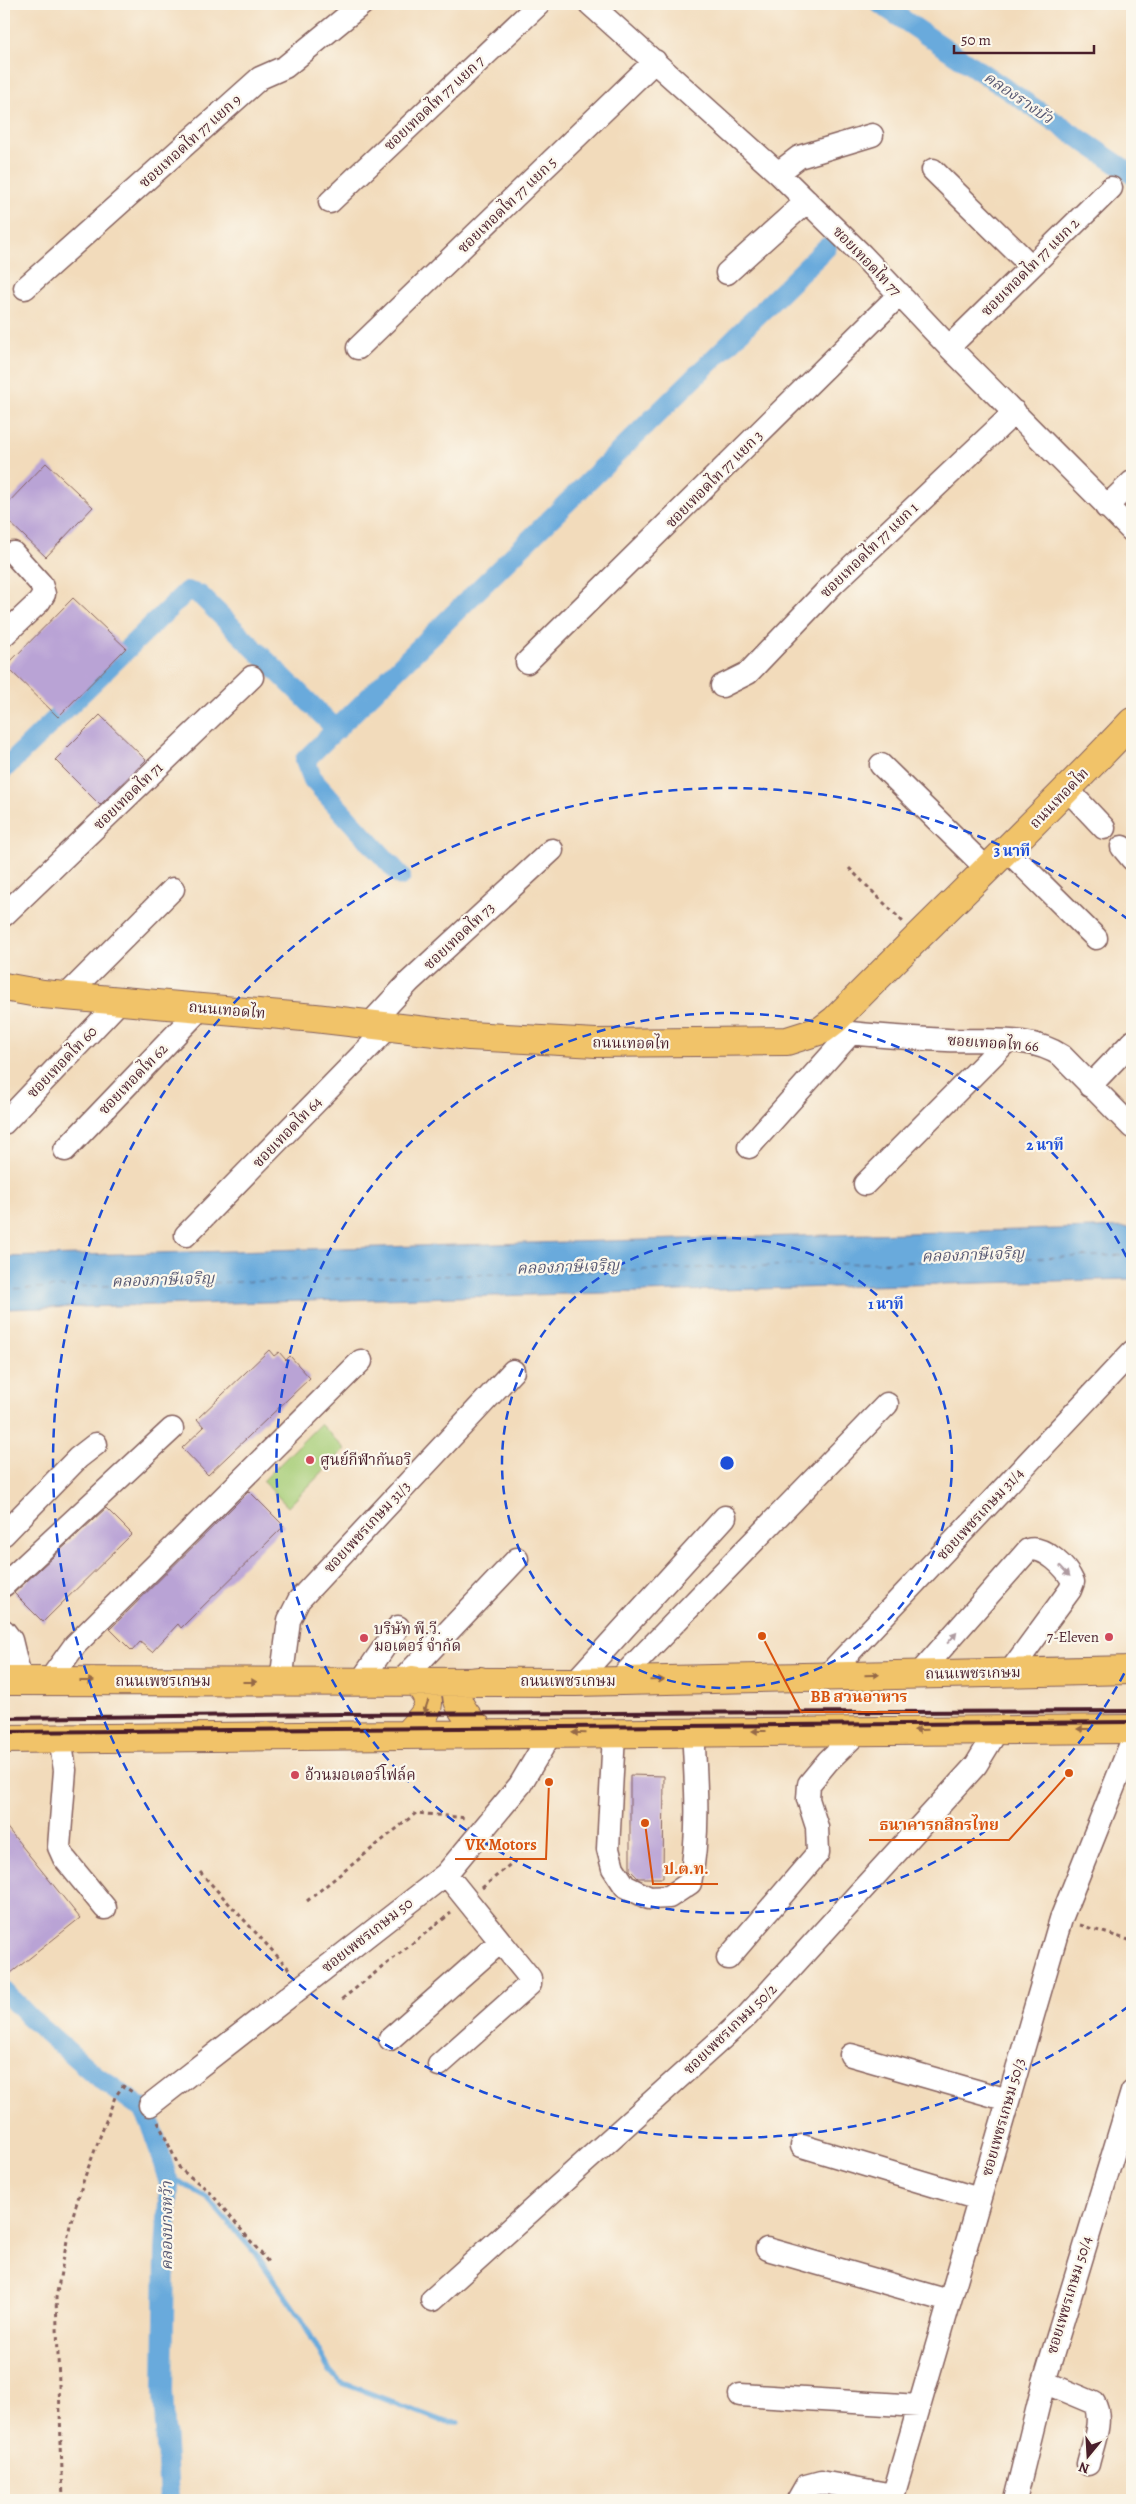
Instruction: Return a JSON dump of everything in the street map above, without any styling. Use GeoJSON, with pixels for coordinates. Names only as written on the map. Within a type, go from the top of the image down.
{"type":"FeatureCollection","features":[{"type":"Feature","properties":{"kind":"main road","name":"ถนนเทอดไท"},"geometry":{"type":"LineString","coordinates":[[4,987],[66,996],[315,1018],[378,1027],[543,1040],[687,1043],[787,1041],[822,1030],[835,1020],[917,936],[1068,790],[1132,722]]}},
{"type":"Feature","properties":{"kind":"main road","name":"ถนนเพชรเกษม"},"geometry":{"type":"LineString","coordinates":[[12,1681],[281,1682],[480,1680],[575,1682],[1132,1670]]}},
{"type":"Feature","properties":{"kind":"main road"},"geometry":{"type":"LineString","coordinates":[[407,1734],[425,1714],[429,1698],[408,1680]]}},
{"type":"Feature","properties":{"kind":"main road"},"geometry":{"type":"LineString","coordinates":[[480,1680],[468,1681],[462,1684],[457,1694],[458,1704],[464,1715],[484,1733]]}},
{"type":"Feature","properties":{"kind":"main road"},"geometry":{"type":"LineString","coordinates":[[4,1739],[1132,1728]]}},
{"type":"Feature","properties":{"kind":"street","name":"ซอยเทอดไท 77 แยก 9"},"geometry":{"type":"LineString","coordinates":[[25,288],[260,78],[286,67],[362,4]]}},
{"type":"Feature","properties":{"kind":"street","name":"ซอยเทอดไท 77 แยก 7"},"geometry":{"type":"LineString","coordinates":[[330,202],[539,4]]}},
{"type":"Feature","properties":{"kind":"street","name":"ซอยเทอดไท 77"},"geometry":{"type":"LineString","coordinates":[[590,4],[807,201],[900,294],[1106,507],[1132,531]]}},
{"type":"Feature","properties":{"kind":"street","name":"ซอยเทอดไท 77 แยก 5"},"geometry":{"type":"LineString","coordinates":[[358,348],[655,61]]}},
{"type":"Feature","properties":{"kind":"street"},"geometry":{"type":"LineString","coordinates":[[778,173],[804,155],[872,136]]}},
{"type":"Feature","properties":{"kind":"street"},"geometry":{"type":"LineString","coordinates":[[933,170],[1030,265]]}},
{"type":"Feature","properties":{"kind":"street","name":"ซอยเทอดไท 77 แยก 2"},"geometry":{"type":"LineString","coordinates":[[950,347],[1030,265],[1111,188]]}},
{"type":"Feature","properties":{"kind":"street"},"geometry":{"type":"LineString","coordinates":[[727,273],[807,201]]}},
{"type":"Feature","properties":{"kind":"street","name":"ซอยเทอดไท 77 แยก 3"},"geometry":{"type":"LineString","coordinates":[[527,662],[900,294]]}},
{"type":"Feature","properties":{"kind":"street","name":"ซอยเทอดไท 77 แยก 1"},"geometry":{"type":"LineString","coordinates":[[722,686],[748,673],[833,584],[1015,412]]}},
{"type":"Feature","properties":{"kind":"street"},"geometry":{"type":"LineString","coordinates":[[1106,507],[1132,482]]}},
{"type":"Feature","properties":{"kind":"street"},"geometry":{"type":"LineString","coordinates":[[4,635],[39,602],[44,594],[41,584],[13,553]]}},
{"type":"Feature","properties":{"kind":"street","name":"ซอยเทอดไท 71"},"geometry":{"type":"LineString","coordinates":[[4,915],[252,677]]}},
{"type":"Feature","properties":{"kind":"street"},"geometry":{"type":"LineString","coordinates":[[881,765],[987,869]]}},
{"type":"Feature","properties":{"kind":"street"},"geometry":{"type":"LineString","coordinates":[[1068,790],[1104,828]]}},
{"type":"Feature","properties":{"kind":"street","name":"ซอยเทอดไท 73"},"geometry":{"type":"LineString","coordinates":[[378,1027],[409,982],[552,850]]}},
{"type":"Feature","properties":{"kind":"street"},"geometry":{"type":"LineString","coordinates":[[1008,850],[1096,938]]}},
{"type":"Feature","properties":{"kind":"street"},"geometry":{"type":"LineString","coordinates":[[66,996],[173,889]]}},
{"type":"Feature","properties":{"kind":"street","name":"ซอยเทอดไท 60"},"geometry":{"type":"LineString","coordinates":[[4,1123],[120,1001]]}},
{"type":"Feature","properties":{"kind":"street","name":"ซอยเทอดไท 62"},"geometry":{"type":"LineString","coordinates":[[64,1150],[201,1008]]}},
{"type":"Feature","properties":{"kind":"street","name":"ซอยเทอดไท 64"},"geometry":{"type":"LineString","coordinates":[[186,1235],[378,1027]]}},
{"type":"Feature","properties":{"kind":"street","name":"ซอยเทอดไท 66"},"geometry":{"type":"LineString","coordinates":[[822,1030],[1022,1042],[1050,1047],[1062,1056],[1132,1127]]}},
{"type":"Feature","properties":{"kind":"street"},"geometry":{"type":"LineString","coordinates":[[748,1147],[851,1033]]}},
{"type":"Feature","properties":{"kind":"street"},"geometry":{"type":"LineString","coordinates":[[864,1184],[1006,1042]]}},
{"type":"Feature","properties":{"kind":"street"},"geometry":{"type":"LineString","coordinates":[[1090,1086],[1132,1042]]}},
{"type":"Feature","properties":{"kind":"street","name":"ซอยเพชรเกษม 31/4"},"geometry":{"type":"LineString","coordinates":[[827,1676],[1132,1352]]}},
{"type":"Feature","properties":{"kind":"street"},"geometry":{"type":"LineString","coordinates":[[48,1681],[75,1645],[361,1361]]}},
{"type":"Feature","properties":{"kind":"street","name":"ซอยเพชรเกษม 31/3"},"geometry":{"type":"LineString","coordinates":[[281,1682],[289,1620],[299,1600],[513,1371]]}},
{"type":"Feature","properties":{"kind":"street"},"geometry":{"type":"LineString","coordinates":[[618,1681],[887,1404]]}},
{"type":"Feature","properties":{"kind":"street"},"geometry":{"type":"LineString","coordinates":[[4,1585],[172,1429]]}},
{"type":"Feature","properties":{"kind":"street"},"geometry":{"type":"LineString","coordinates":[[4,1534],[78,1458],[96,1444]]}},
{"type":"Feature","properties":{"kind":"street"},"geometry":{"type":"LineString","coordinates":[[575,1682],[725,1517]]}},
{"type":"Feature","properties":{"kind":"street"},"geometry":{"type":"LineString","coordinates":[[919,1674],[1028,1550],[1035,1548],[1043,1550],[1069,1574],[1073,1582],[1070,1590],[1009,1673]]}},
{"type":"Feature","properties":{"kind":"street"},"geometry":{"type":"LineString","coordinates":[[408,1680],[517,1559]]}},
{"type":"Feature","properties":{"kind":"street"},"geometry":{"type":"LineString","coordinates":[[361,1681],[398,1627]]}},
{"type":"Feature","properties":{"kind":"street"},"geometry":{"type":"LineString","coordinates":[[4,1631],[11,1640],[12,1681]]}},
{"type":"Feature","properties":{"kind":"street","name":"ซอยเพชรเกษม 50/2"},"geometry":{"type":"LineString","coordinates":[[432,2300],[747,2016],[976,1764],[998,1729]]}},
{"type":"Feature","properties":{"kind":"street"},"geometry":{"type":"LineString","coordinates":[[728,1958],[818,1853],[817,1828],[808,1799],[809,1784],[828,1761],[860,1730]]}},
{"type":"Feature","properties":{"kind":"street"},"geometry":{"type":"LineString","coordinates":[[614,1734],[608,1849],[613,1868],[625,1886],[649,1898],[669,1897],[690,1882],[694,1862],[696,1783],[693,1731]]}},
{"type":"Feature","properties":{"kind":"street","name":"ซอยเพชรเกษม 50"},"geometry":{"type":"LineString","coordinates":[[150,2105],[446,1874],[520,1786],[551,1733]]}},
{"type":"Feature","properties":{"kind":"street"},"geometry":{"type":"LineString","coordinates":[[60,1739],[65,1770],[59,1847],[64,1858],[104,1908]]}},
{"type":"Feature","properties":{"kind":"street","name":"ซอยเพชรเกษม 50/3"},"geometry":{"type":"LineString","coordinates":[[892,2498],[1061,1919],[1132,1741]]}},
{"type":"Feature","properties":{"kind":"street"},"geometry":{"type":"LineString","coordinates":[[439,2064],[530,1984],[530,1978],[446,1874]]}},
{"type":"Feature","properties":{"kind":"street"},"geometry":{"type":"LineString","coordinates":[[390,2039],[500,1942]]}},
{"type":"Feature","properties":{"kind":"street"},"geometry":{"type":"LineString","coordinates":[[851,2055],[1008,2100]]}},
{"type":"Feature","properties":{"kind":"street","name":"ซอยเพชรเกษม 50/4"},"geometry":{"type":"LineString","coordinates":[[1015,2500],[1044,2382],[1132,2092]]}},
{"type":"Feature","properties":{"kind":"street"},"geometry":{"type":"LineString","coordinates":[[802,2146],[979,2199]]}},
{"type":"Feature","properties":{"kind":"street"},"geometry":{"type":"LineString","coordinates":[[767,2249],[950,2302]]}},
{"type":"Feature","properties":{"kind":"street"},"geometry":{"type":"LineString","coordinates":[[1044,2382],[1094,2402],[1098,2410],[1098,2423],[1088,2464]]}},
{"type":"Feature","properties":{"kind":"street"},"geometry":{"type":"LineString","coordinates":[[740,2395],[919,2406]]}},
{"type":"Feature","properties":{"kind":"street"},"geometry":{"type":"LineString","coordinates":[[798,2500],[806,2486],[821,2482],[892,2498]]}},
{"type":"Feature","properties":{"kind":"path"},"geometry":{"type":"LineString","coordinates":[[849,868],[917,936]]}},
{"type":"Feature","properties":{"kind":"path"},"geometry":{"type":"LineString","coordinates":[[307,1901],[416,1813],[492,1821]]}},
{"type":"Feature","properties":{"kind":"path"},"geometry":{"type":"LineString","coordinates":[[342,1999],[513,1862]]}},
{"type":"Feature","properties":{"kind":"path"},"geometry":{"type":"LineString","coordinates":[[200,1872],[303,1984]]}},
{"type":"Feature","properties":{"kind":"path"},"geometry":{"type":"LineString","coordinates":[[1061,1919],[1132,1941]]}},
{"type":"Feature","properties":{"kind":"path"},"geometry":{"type":"LineString","coordinates":[[63,2500],[56,2298],[58,2282],[70,2225],[79,2194],[115,2097],[123,2086]]}},
{"type":"Feature","properties":{"kind":"path"},"geometry":{"type":"LineString","coordinates":[[150,2105],[180,2168],[209,2191],[269,2263]]}},
{"type":"Feature","properties":{"kind":"green space"},"geometry":{"type":"Polygon","coordinates":[[[320,1424],[345,1449],[288,1507],[263,1481],[320,1424]]]}},
{"type":"Feature","properties":{"kind":"water","name":"คลองภาษีเจริญ"},"geometry":{"type":"Polygon","coordinates":[[[1132,1227],[1132,1279],[4,1309],[4,1257],[1132,1227]]]}},
{"type":"Feature","properties":{"kind":"building"},"geometry":{"type":"Polygon","coordinates":[[[46,463],[93,507],[46,557],[4,517],[4,507],[46,463]]]}},
{"type":"Feature","properties":{"kind":"building"},"geometry":{"type":"Polygon","coordinates":[[[73,598],[126,648],[58,717],[6,666],[73,598]]]}},
{"type":"Feature","properties":{"kind":"building"},"geometry":{"type":"Polygon","coordinates":[[[100,715],[146,760],[100,805],[55,760],[100,715]]]}},
{"type":"Feature","properties":{"kind":"building"},"geometry":{"type":"Polygon","coordinates":[[[269,1350],[274,1356],[279,1352],[286,1360],[290,1356],[310,1378],[208,1475],[182,1448],[204,1427],[197,1419],[269,1350]]]}},
{"type":"Feature","properties":{"kind":"building"},"geometry":{"type":"Polygon","coordinates":[[[249,1491],[284,1526],[181,1628],[178,1624],[152,1652],[140,1642],[132,1651],[110,1629],[249,1491]]]}},
{"type":"Feature","properties":{"kind":"building"},"geometry":{"type":"Polygon","coordinates":[[[106,1508],[132,1534],[43,1622],[14,1593],[106,1508]]]}},
{"type":"Feature","properties":{"kind":"building"},"geometry":{"type":"Polygon","coordinates":[[[630,1775],[664,1776],[663,1878],[638,1878],[630,1870],[630,1775]]]}},
{"type":"Feature","properties":{"kind":"building"},"geometry":{"type":"Polygon","coordinates":[[[4,1824],[80,1918],[11,1973],[4,1964],[4,1824]]]}},
{"type":"Feature","properties":{"kind":"waterway","name":"คลองรางบัว"},"geometry":{"type":"LineString","coordinates":[[880,4],[1132,174]]}},
{"type":"Feature","properties":{"kind":"waterway"},"geometry":{"type":"LineString","coordinates":[[401,876],[313,780],[305,760],[827,247]]}},
{"type":"Feature","properties":{"kind":"waterway"},"geometry":{"type":"LineString","coordinates":[[4,769],[187,591],[200,595],[337,730]]}},
{"type":"Feature","properties":{"kind":"waterway","name":"คลองบางหว้า"},"geometry":{"type":"LineString","coordinates":[[4,1991],[29,2017],[94,2074],[143,2109],[152,2127],[169,2184],[165,2252],[163,2391],[169,2500]]}},
{"type":"Feature","properties":{"kind":"waterway"},"geometry":{"type":"LineString","coordinates":[[165,2169],[183,2184],[207,2198],[256,2254],[302,2320],[330,2371],[340,2382],[442,2421],[458,2422]]}},
{"type":"Feature","properties":{"kind":"ferry route"},"geometry":{"type":"LineString","coordinates":[[4,1289],[1132,1255]]}},
{"type":"Feature","properties":{"kind":"railway"},"geometry":{"type":"LineString","coordinates":[[4,1718],[341,1714],[1132,1711]]}},
{"type":"Feature","properties":{"kind":"railway"},"geometry":{"type":"LineString","coordinates":[[4,1732],[1132,1722]]}},
{"type":"Feature","properties":{"kind":"place","name":"ศูนย์กีฬากันอริ"},"geometry":{"type":"Point","coordinates":[310,1460]}},
{"type":"Feature","properties":{"kind":"place","name":"BB สวนอาหาร"},"geometry":{"type":"Point","coordinates":[762,1636]}},
{"type":"Feature","properties":{"kind":"place","name":"7-Eleven"},"geometry":{"type":"Point","coordinates":[1109,1637]}},
{"type":"Feature","properties":{"kind":"place","name":"บริษัท พี.วี. มอเตอร์ จำกัด"},"geometry":{"type":"Point","coordinates":[364,1638]}},
{"type":"Feature","properties":{"kind":"place","name":"ธนาคารกสิกรไทย"},"geometry":{"type":"Point","coordinates":[1069,1773]}},
{"type":"Feature","properties":{"kind":"place","name":"อ้วนมอเตอร์โฟล์ค"},"geometry":{"type":"Point","coordinates":[295,1775]}},
{"type":"Feature","properties":{"kind":"place","name":"VK Motors"},"geometry":{"type":"Point","coordinates":[549,1782]}},
{"type":"Feature","properties":{"kind":"place","name":"ป.ต.ท."},"geometry":{"type":"Point","coordinates":[645,1823]}}]}
